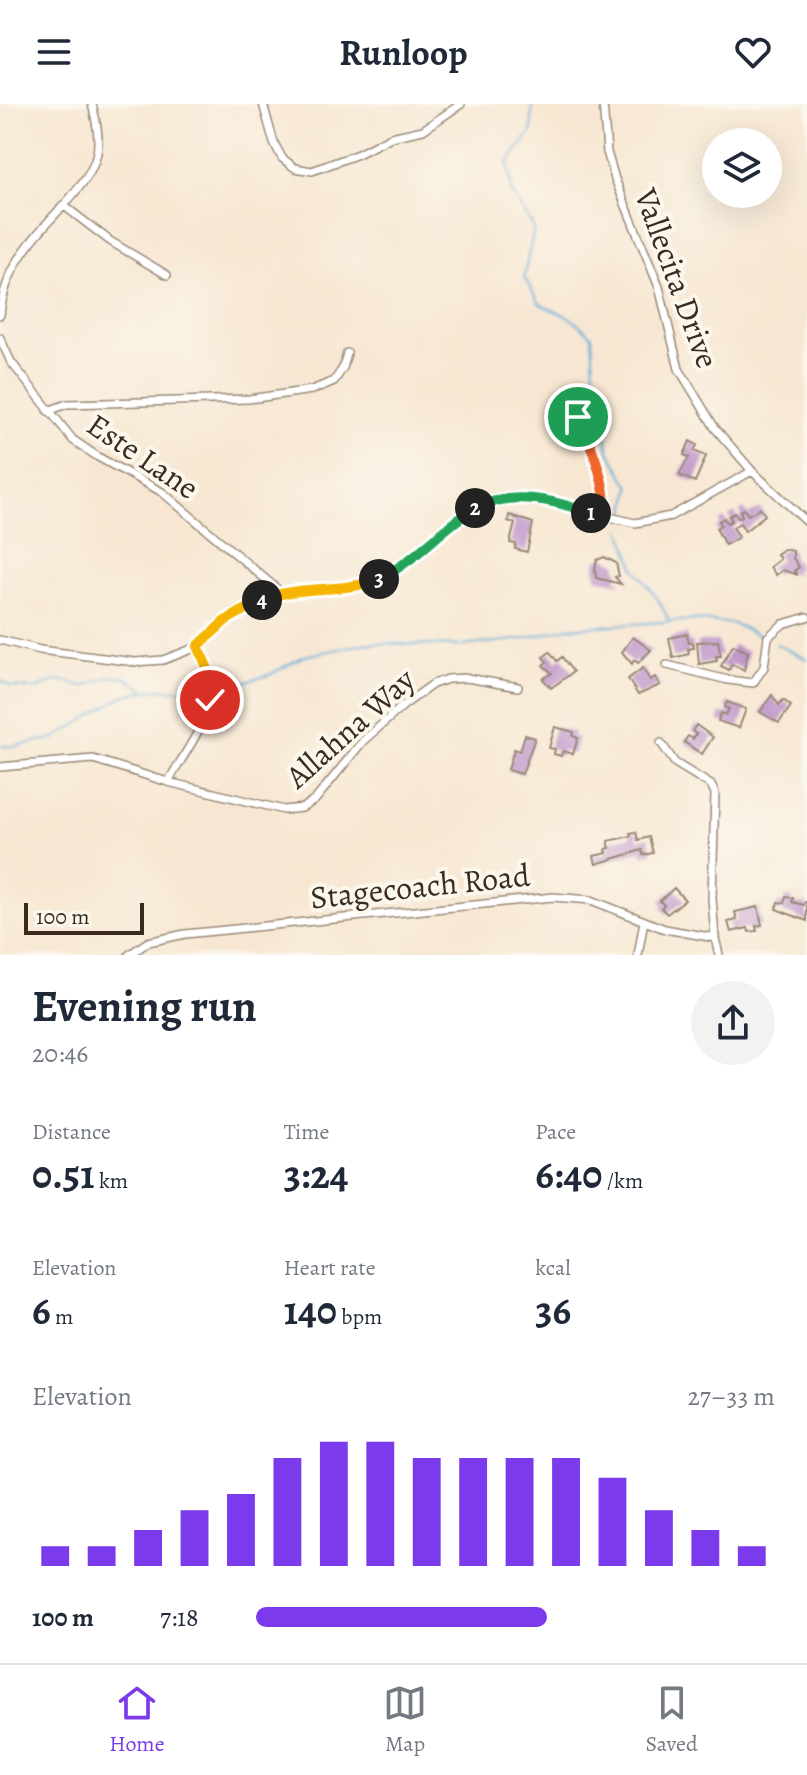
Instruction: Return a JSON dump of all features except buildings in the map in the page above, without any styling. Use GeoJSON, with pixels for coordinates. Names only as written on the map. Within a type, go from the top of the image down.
{"type":"FeatureCollection","features":[{"type":"Feature","properties":{"kind":"street"},"geometry":{"type":"LineString","coordinates":[[0,315],[5,288],[16,262],[84,181],[95,161],[98,135],[92,104]]}},
{"type":"Feature","properties":{"kind":"street"},"geometry":{"type":"LineString","coordinates":[[263,104],[274,143],[282,158],[295,168],[312,171],[358,154],[391,137],[423,130],[461,104]]}},
{"type":"Feature","properties":{"kind":"street","name":"Vallecita Drive"},"geometry":{"type":"LineString","coordinates":[[603,104],[607,152],[659,287],[679,369],[715,428],[752,471],[807,522]]}},
{"type":"Feature","properties":{"kind":"street"},"geometry":{"type":"LineString","coordinates":[[63,205],[119,248],[167,275]]}},
{"type":"Feature","properties":{"kind":"street","name":"Este Lane"},"geometry":{"type":"LineString","coordinates":[[0,338],[11,362],[48,411],[81,446],[162,492],[282,593]]}},
{"type":"Feature","properties":{"kind":"street"},"geometry":{"type":"LineString","coordinates":[[48,411],[67,404],[249,399],[312,390],[334,381],[343,368],[347,353]]}},
{"type":"Feature","properties":{"kind":"street"},"geometry":{"type":"LineString","coordinates":[[578,417],[602,483],[605,518]]}},
{"type":"Feature","properties":{"kind":"street"},"geometry":{"type":"LineString","coordinates":[[0,640],[40,650],[144,662],[179,655],[198,646],[235,615],[282,593],[354,587],[379,579],[404,564],[466,514],[497,500],[534,499],[635,523],[671,516],[752,471]]}},
{"type":"Feature","properties":{"kind":"street"},"geometry":{"type":"LineString","coordinates":[[667,665],[753,683],[764,667],[768,637],[783,624],[807,617]]}},
{"type":"Feature","properties":{"kind":"street"},"geometry":{"type":"LineString","coordinates":[[0,767],[93,759],[168,782],[198,729],[213,691],[211,672],[198,646]]}},
{"type":"Feature","properties":{"kind":"street","name":"Allahna Way"},"geometry":{"type":"LineString","coordinates":[[168,782],[284,810],[302,808],[318,797],[354,749],[433,684],[467,678],[518,687]]}},
{"type":"Feature","properties":{"kind":"street"},"geometry":{"type":"LineString","coordinates":[[661,743],[675,763],[711,785],[715,793],[712,898],[719,955]]}},
{"type":"Feature","properties":{"kind":"street","name":"Stagecoach Road"},"geometry":{"type":"LineString","coordinates":[[129,955],[148,942],[185,934],[553,897],[591,900],[671,930],[715,938]]}},
{"type":"Feature","properties":{"kind":"street"},"geometry":{"type":"LineString","coordinates":[[638,955],[638,940],[644,921]]}},
{"type":"Feature","properties":{"kind":"waterway"},"geometry":{"type":"LineString","coordinates":[[532,104],[532,131],[508,163],[512,193],[534,228],[524,277],[540,304],[569,317],[592,335],[594,372],[609,451],[630,487],[625,518]]}},
{"type":"Feature","properties":{"kind":"waterway"},"geometry":{"type":"LineString","coordinates":[[621,529],[635,569],[659,601],[668,619]]}},
{"type":"Feature","properties":{"kind":"waterway"},"geometry":{"type":"LineString","coordinates":[[215,691],[269,675],[304,656],[368,643],[462,646],[523,639],[568,628],[694,620],[734,624],[760,636]]}},
{"type":"Feature","properties":{"kind":"waterway"},"geometry":{"type":"LineString","coordinates":[[776,644],[807,659]]}},
{"type":"Feature","properties":{"kind":"waterway"},"geometry":{"type":"LineString","coordinates":[[0,680],[11,687],[36,689],[55,681],[67,681],[82,687],[109,677],[124,677],[145,690]]}},
{"type":"Feature","properties":{"kind":"waterway"},"geometry":{"type":"LineString","coordinates":[[0,746],[55,738],[123,696],[156,689],[209,691]]}},
{"type":"Feature","properties":{"kind":"route"},"geometry":{"type":"LineString","coordinates":[[210,700],[213,681],[198,646],[225,621],[271,596],[354,587],[379,579],[404,564],[466,514],[497,500],[534,499],[605,518],[602,483],[578,417]]}}]}
